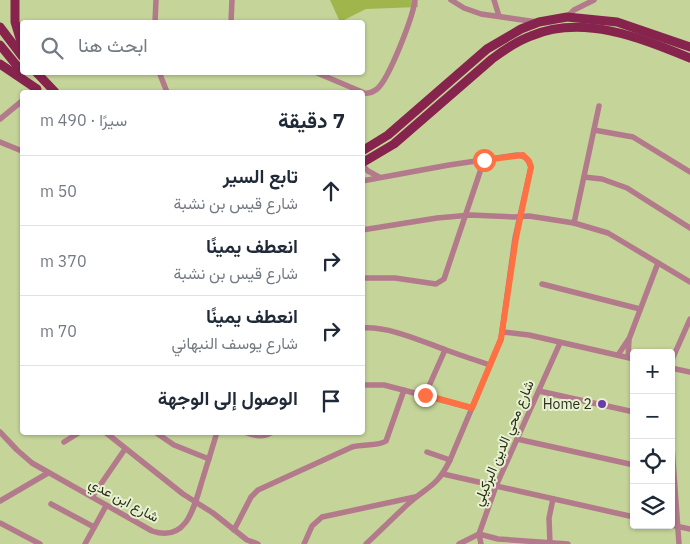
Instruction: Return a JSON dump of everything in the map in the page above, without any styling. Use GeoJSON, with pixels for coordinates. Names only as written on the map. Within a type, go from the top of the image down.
{"type":"FeatureCollection","features":[{"type":"Feature","properties":{"kind":"highway"},"geometry":{"type":"LineString","coordinates":[[15,0],[15,22],[20,38]]}},
{"type":"Feature","properties":{"kind":"highway"},"geometry":{"type":"LineString","coordinates":[[365,149],[388,134],[487,49],[513,33],[539,22],[566,17],[581,17],[617,22],[690,46]]}},
{"type":"Feature","properties":{"kind":"highway"},"geometry":{"type":"LineString","coordinates":[[0,27],[20,53]]}},
{"type":"Feature","properties":{"kind":"highway"},"geometry":{"type":"LineString","coordinates":[[365,162],[394,144],[492,59],[513,45],[540,33],[564,27],[584,27],[652,42],[690,58]]}},
{"type":"Feature","properties":{"kind":"highway"},"geometry":{"type":"LineString","coordinates":[[0,45],[20,68]]}},
{"type":"Feature","properties":{"kind":"highway"},"geometry":{"type":"LineString","coordinates":[[0,64],[36,90]]}},
{"type":"Feature","properties":{"kind":"highway"},"geometry":{"type":"LineString","coordinates":[[25,75],[36,90]]}},
{"type":"Feature","properties":{"kind":"highway"},"geometry":{"type":"LineString","coordinates":[[39,75],[53,90]]}},
{"type":"Feature","properties":{"kind":"street"},"geometry":{"type":"LineString","coordinates":[[155,20],[156,0]]}},
{"type":"Feature","properties":{"kind":"street"},"geometry":{"type":"LineString","coordinates":[[230,20],[232,0]]}},
{"type":"Feature","properties":{"kind":"street"},"geometry":{"type":"LineString","coordinates":[[365,93],[375,91],[388,75],[413,13],[415,0]]}},
{"type":"Feature","properties":{"kind":"street"},"geometry":{"type":"LineString","coordinates":[[451,0],[464,8],[481,14],[539,22]]}},
{"type":"Feature","properties":{"kind":"street"},"geometry":{"type":"LineString","coordinates":[[494,0],[500,16]]}},
{"type":"Feature","properties":{"kind":"street"},"geometry":{"type":"LineString","coordinates":[[566,17],[574,10],[594,0]]}},
{"type":"Feature","properties":{"kind":"street"},"geometry":{"type":"LineString","coordinates":[[513,33],[522,23],[519,19]]}},
{"type":"Feature","properties":{"kind":"street"},"geometry":{"type":"LineString","coordinates":[[160,75],[166,90]]}},
{"type":"Feature","properties":{"kind":"street"},"geometry":{"type":"LineString","coordinates":[[323,75],[355,90]]}},
{"type":"Feature","properties":{"kind":"street"},"geometry":{"type":"LineString","coordinates":[[0,119],[20,103]]}},
{"type":"Feature","properties":{"kind":"street"},"geometry":{"type":"LineString","coordinates":[[574,223],[599,106]]}},
{"type":"Feature","properties":{"kind":"street"},"geometry":{"type":"LineString","coordinates":[[594,130],[633,136],[690,172]]}},
{"type":"Feature","properties":{"kind":"street"},"geometry":{"type":"LineString","coordinates":[[0,142],[20,149]]}},
{"type":"Feature","properties":{"kind":"street"},"geometry":{"type":"LineString","coordinates":[[365,181],[517,155],[523,155],[529,161],[531,167],[514,250],[503,332],[450,460],[443,474],[432,487],[417,496],[366,544]]}},
{"type":"Feature","properties":{"kind":"street"},"geometry":{"type":"LineString","coordinates":[[365,278],[394,278],[432,284],[441,282],[447,274],[484,160]]}},
{"type":"Feature","properties":{"kind":"street"},"geometry":{"type":"LineString","coordinates":[[365,167],[371,174],[384,178]]}},
{"type":"Feature","properties":{"kind":"street"},"geometry":{"type":"LineString","coordinates":[[584,177],[602,179],[627,188],[690,228]]}},
{"type":"Feature","properties":{"kind":"street"},"geometry":{"type":"LineString","coordinates":[[365,230],[436,218],[466,216],[520,216],[574,223],[608,233],[690,282]]}},
{"type":"Feature","properties":{"kind":"street"},"geometry":{"type":"LineString","coordinates":[[618,355],[629,338],[658,263]]}},
{"type":"Feature","properties":{"kind":"street"},"geometry":{"type":"LineString","coordinates":[[542,284],[640,309]]}},
{"type":"Feature","properties":{"kind":"street"},"geometry":{"type":"LineString","coordinates":[[675,352],[690,320]]}},
{"type":"Feature","properties":{"kind":"street"},"geometry":{"type":"LineString","coordinates":[[365,328],[388,331],[490,365]]}},
{"type":"Feature","properties":{"kind":"street"},"geometry":{"type":"LineString","coordinates":[[503,332],[529,335],[630,358]]}},
{"type":"Feature","properties":{"kind":"street"},"geometry":{"type":"LineString","coordinates":[[629,338],[630,349]]}},
{"type":"Feature","properties":{"kind":"street","name":"شارع محي الدين البركيلي"},"geometry":{"type":"LineString","coordinates":[[479,534],[496,486],[560,343]]}},
{"type":"Feature","properties":{"kind":"street"},"geometry":{"type":"LineString","coordinates":[[425,395],[445,350]]}},
{"type":"Feature","properties":{"kind":"street"},"geometry":{"type":"LineString","coordinates":[[675,369],[690,372]]}},
{"type":"Feature","properties":{"kind":"street"},"geometry":{"type":"LineString","coordinates":[[365,385],[384,385],[472,408]]}},
{"type":"Feature","properties":{"kind":"street"},"geometry":{"type":"LineString","coordinates":[[234,530],[251,497],[258,490],[352,447],[382,444],[386,441],[404,390]]}},
{"type":"Feature","properties":{"kind":"street"},"geometry":{"type":"LineString","coordinates":[[539,391],[630,411]]}},
{"type":"Feature","properties":{"kind":"street","name":"شارع ابن عدي"},"geometry":{"type":"LineString","coordinates":[[0,432],[26,458],[48,473],[152,531],[161,534],[169,534],[186,522],[196,503],[216,435]]}},
{"type":"Feature","properties":{"kind":"street"},"geometry":{"type":"LineString","coordinates":[[64,442],[75,435]]}},
{"type":"Feature","properties":{"kind":"street"},"geometry":{"type":"LineString","coordinates":[[109,435],[183,494],[213,513],[248,540],[258,544]]}},
{"type":"Feature","properties":{"kind":"street"},"geometry":{"type":"LineString","coordinates":[[159,435],[174,445],[209,459]]}},
{"type":"Feature","properties":{"kind":"street"},"geometry":{"type":"LineString","coordinates":[[518,439],[630,464]]}},
{"type":"Feature","properties":{"kind":"street"},"geometry":{"type":"LineString","coordinates":[[92,498],[125,449]]}},
{"type":"Feature","properties":{"kind":"street"},"geometry":{"type":"LineString","coordinates":[[427,452],[450,460]]}},
{"type":"Feature","properties":{"kind":"street"},"geometry":{"type":"LineString","coordinates":[[0,501],[48,473]]}},
{"type":"Feature","properties":{"kind":"street"},"geometry":{"type":"LineString","coordinates":[[443,474],[630,516]]}},
{"type":"Feature","properties":{"kind":"street"},"geometry":{"type":"LineString","coordinates":[[183,494],[199,493]]}},
{"type":"Feature","properties":{"kind":"street"},"geometry":{"type":"LineString","coordinates":[[304,544],[312,526],[322,517],[417,496]]}},
{"type":"Feature","properties":{"kind":"street"},"geometry":{"type":"LineString","coordinates":[[550,544],[549,518],[553,499]]}},
{"type":"Feature","properties":{"kind":"street"},"geometry":{"type":"LineString","coordinates":[[51,504],[94,528]]}},
{"type":"Feature","properties":{"kind":"street"},"geometry":{"type":"LineString","coordinates":[[85,544],[106,506]]}},
{"type":"Feature","properties":{"kind":"street"},"geometry":{"type":"LineString","coordinates":[[0,523],[40,544]]}},
{"type":"Feature","properties":{"kind":"street"},"geometry":{"type":"LineString","coordinates":[[675,525],[690,529]]}},
{"type":"Feature","properties":{"kind":"street"},"geometry":{"type":"LineString","coordinates":[[675,529],[679,544]]}},
{"type":"Feature","properties":{"kind":"street"},"geometry":{"type":"LineString","coordinates":[[479,534],[481,544]]}},
{"type":"Feature","properties":{"kind":"street"},"geometry":{"type":"LineString","coordinates":[[459,544],[479,534],[498,539],[568,544]]}},
{"type":"Feature","properties":{"kind":"green space"},"geometry":{"type":"Polygon","coordinates":[[[330,0],[417,0],[418,7],[366,9],[344,20],[339,20],[330,0]]]}},
{"type":"Feature","properties":{"kind":"place","name":"Home 2"},"geometry":{"type":"Point","coordinates":[602,404]}},
{"type":"Feature","properties":{"kind":"route"},"geometry":{"type":"LineString","coordinates":[[425,395],[472,408],[503,332],[516,238],[531,167],[529,161],[523,155],[484,160]]}}]}
